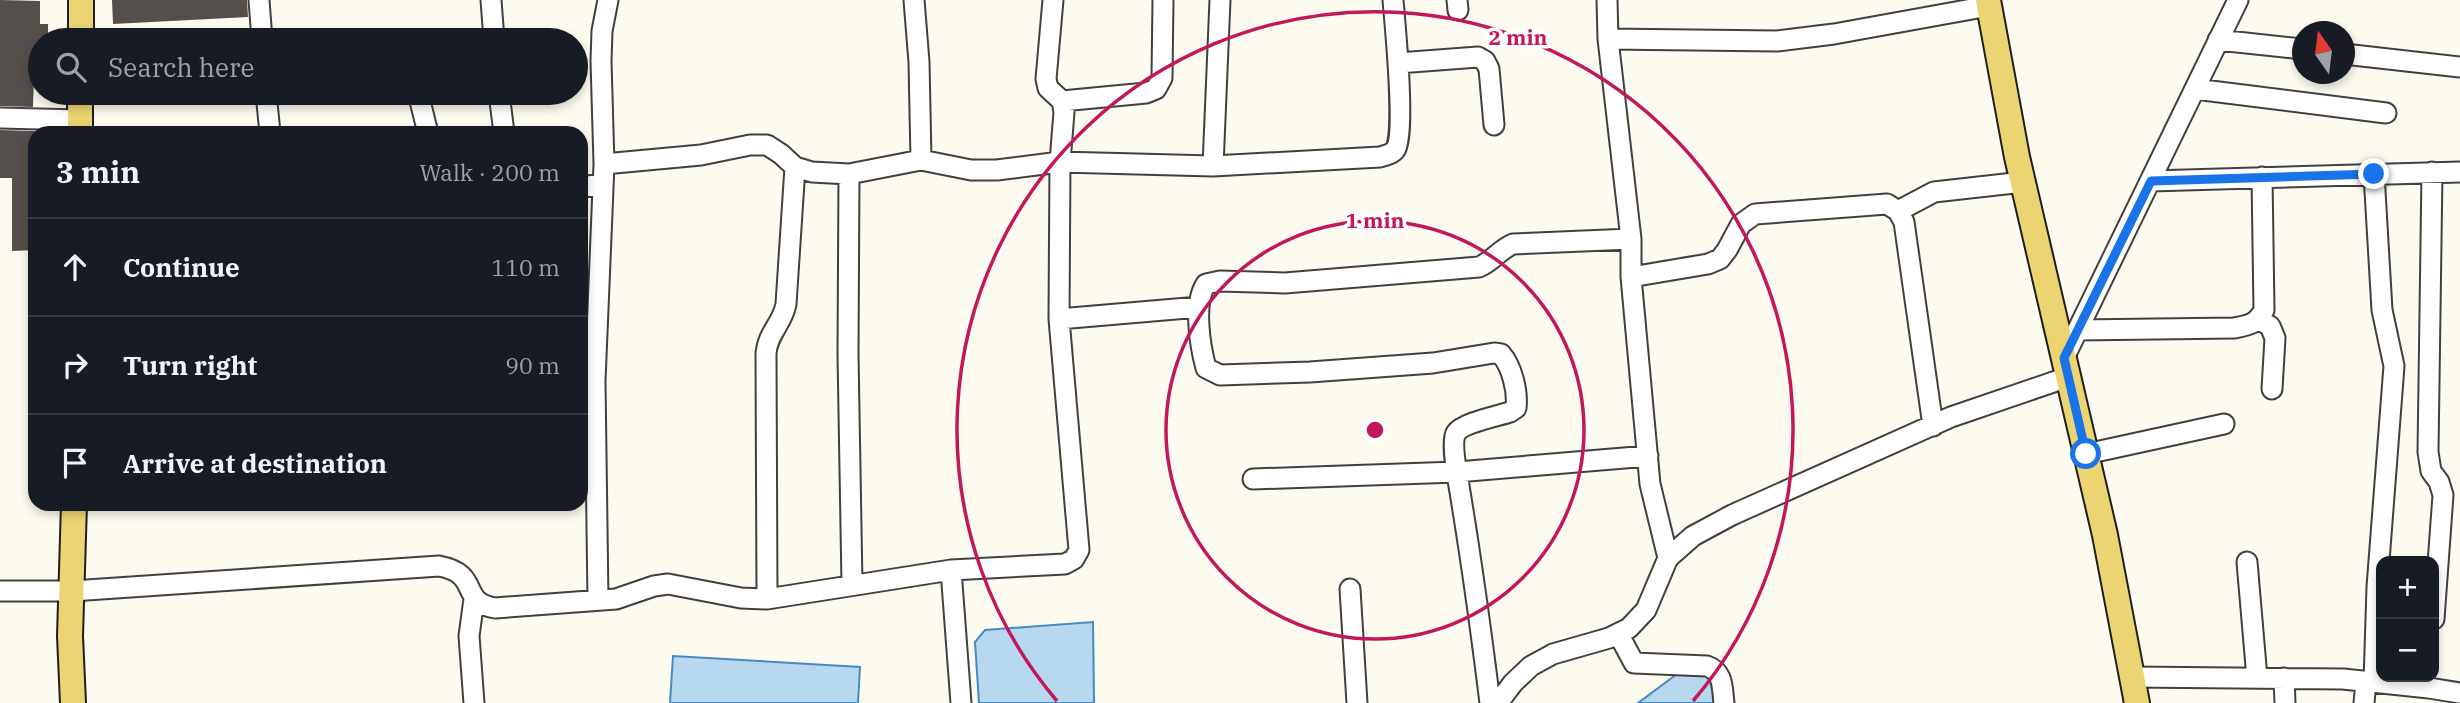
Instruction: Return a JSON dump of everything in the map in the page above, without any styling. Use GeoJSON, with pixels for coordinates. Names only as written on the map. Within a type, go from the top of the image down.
{"type":"FeatureCollection","features":[{"type":"Feature","properties":{"kind":"main road"},"geometry":{"type":"LineString","coordinates":[[80,28],[81,0]]}},
{"type":"Feature","properties":{"kind":"main road"},"geometry":{"type":"LineString","coordinates":[[1989,3],[2023,182],[2105,535],[2137,703]]}},
{"type":"Feature","properties":{"kind":"main road"},"geometry":{"type":"LineString","coordinates":[[80,105],[80,126]]}},
{"type":"Feature","properties":{"kind":"main road"},"geometry":{"type":"LineString","coordinates":[[73,703],[70,636],[74,511]]}},
{"type":"Feature","properties":{"kind":"street"},"geometry":{"type":"LineString","coordinates":[[259,0],[261,28]]}},
{"type":"Feature","properties":{"kind":"street"},"geometry":{"type":"LineString","coordinates":[[492,0],[493,28]]}},
{"type":"Feature","properties":{"kind":"street"},"geometry":{"type":"LineString","coordinates":[[597,600],[588,388],[603,184],[601,61],[602,31],[608,0]]}},
{"type":"Feature","properties":{"kind":"street"},"geometry":{"type":"LineString","coordinates":[[914,0],[919,51],[921,160]]}},
{"type":"Feature","properties":{"kind":"street"},"geometry":{"type":"LineString","coordinates":[[474,599],[482,606],[495,608],[616,599],[668,584],[741,598],[767,599],[951,570],[1065,565],[1074,559],[1079,550],[1059,319],[1060,162],[1064,112],[1062,102],[1048,88],[1046,79],[1053,0]]}},
{"type":"Feature","properties":{"kind":"street"},"geometry":{"type":"LineString","coordinates":[[1062,102],[1146,93],[1156,89],[1162,78],[1163,0]]}},
{"type":"Feature","properties":{"kind":"street"},"geometry":{"type":"LineString","coordinates":[[1213,166],[1220,0]]}},
{"type":"Feature","properties":{"kind":"street"},"geometry":{"type":"LineString","coordinates":[[604,164],[701,155],[750,145],[767,145],[781,153],[795,167],[812,172],[849,174],[921,160],[971,170],[997,170],[1060,162],[1213,166],[1380,157],[1396,149],[1399,135],[1398,63],[1393,0]]}},
{"type":"Feature","properties":{"kind":"street"},"geometry":{"type":"LineString","coordinates":[[1607,0],[1608,39],[1631,239],[1631,277],[1650,484],[1668,558]]}},
{"type":"Feature","properties":{"kind":"street"},"geometry":{"type":"LineString","coordinates":[[1498,703],[1513,683],[1531,666],[1553,654],[1619,635],[1629,628],[1646,610],[1668,558],[1693,536],[1732,515],[2066,368],[2078,330],[2238,0]]}},
{"type":"Feature","properties":{"kind":"street"},"geometry":{"type":"LineString","coordinates":[[1608,39],[1777,41],[1834,34],[1989,3]]}},
{"type":"Feature","properties":{"kind":"street"},"geometry":{"type":"LineString","coordinates":[[2218,40],[2292,48]]}},
{"type":"Feature","properties":{"kind":"street"},"geometry":{"type":"LineString","coordinates":[[2355,55],[2460,67]]}},
{"type":"Feature","properties":{"kind":"street"},"geometry":{"type":"LineString","coordinates":[[1398,63],[1478,57],[1485,61],[1489,69],[1494,125]]}},
{"type":"Feature","properties":{"kind":"street"},"geometry":{"type":"LineString","coordinates":[[2195,89],[2386,113]]}},
{"type":"Feature","properties":{"kind":"street"},"geometry":{"type":"LineString","coordinates":[[268,105],[269,126]]}},
{"type":"Feature","properties":{"kind":"street"},"geometry":{"type":"LineString","coordinates":[[421,105],[426,126]]}},
{"type":"Feature","properties":{"kind":"street"},"geometry":{"type":"LineString","coordinates":[[500,105],[503,126]]}},
{"type":"Feature","properties":{"kind":"street"},"geometry":{"type":"LineString","coordinates":[[0,118],[80,126]]}},
{"type":"Feature","properties":{"kind":"street"},"geometry":{"type":"LineString","coordinates":[[767,599],[766,353],[771,333],[785,312],[795,167]]}},
{"type":"Feature","properties":{"kind":"street"},"geometry":{"type":"LineString","coordinates":[[2432,172],[2428,452],[2431,471],[2439,482],[2442,495],[2438,556]]}},
{"type":"Feature","properties":{"kind":"street"},"geometry":{"type":"LineString","coordinates":[[2151,181],[2460,172]]}},
{"type":"Feature","properties":{"kind":"street"},"geometry":{"type":"LineString","coordinates":[[849,174],[848,354],[852,584]]}},
{"type":"Feature","properties":{"kind":"street"},"geometry":{"type":"LineString","coordinates":[[2364,703],[2370,682],[2394,366],[2382,310],[2374,174]]}},
{"type":"Feature","properties":{"kind":"street"},"geometry":{"type":"LineString","coordinates":[[2078,330],[2234,328],[2259,320],[2264,310],[2262,177]]}},
{"type":"Feature","properties":{"kind":"street"},"geometry":{"type":"LineString","coordinates":[[1898,211],[1934,192],[2023,182]]}},
{"type":"Feature","properties":{"kind":"street"},"geometry":{"type":"LineString","coordinates":[[588,186],[603,184]]}},
{"type":"Feature","properties":{"kind":"street"},"geometry":{"type":"LineString","coordinates":[[1631,277],[1708,264],[1720,259],[1741,224],[1755,214],[1887,204],[1898,211],[1904,222],[1933,426]]}},
{"type":"Feature","properties":{"kind":"street"},"geometry":{"type":"LineString","coordinates":[[1490,703],[1454,440],[1462,427],[1516,408],[1509,364],[1501,354],[1494,353],[1406,365],[1220,375],[1206,368],[1202,352],[1200,293],[1206,284],[1220,281],[1285,283],[1479,267],[1494,260],[1502,249],[1513,244],[1631,239]]}},
{"type":"Feature","properties":{"kind":"street"},"geometry":{"type":"LineString","coordinates":[[1059,319],[1199,307]]}},
{"type":"Feature","properties":{"kind":"street"},"geometry":{"type":"LineString","coordinates":[[2259,320],[2270,326],[2275,338],[2272,389]]}},
{"type":"Feature","properties":{"kind":"street"},"geometry":{"type":"LineString","coordinates":[[2086,454],[2224,424]]}},
{"type":"Feature","properties":{"kind":"street"},"geometry":{"type":"LineString","coordinates":[[1253,479],[1457,472],[1648,456]]}},
{"type":"Feature","properties":{"kind":"street"},"geometry":{"type":"LineString","coordinates":[[2247,562],[2257,678]]}},
{"type":"Feature","properties":{"kind":"street"},"geometry":{"type":"LineString","coordinates":[[0,591],[72,591],[439,566],[454,569],[467,579],[474,599],[469,636],[474,703]]}},
{"type":"Feature","properties":{"kind":"street"},"geometry":{"type":"LineString","coordinates":[[951,570],[961,703]]}},
{"type":"Feature","properties":{"kind":"street"},"geometry":{"type":"LineString","coordinates":[[1350,589],[1357,703]]}},
{"type":"Feature","properties":{"kind":"street"},"geometry":{"type":"LineString","coordinates":[[1619,635],[1634,663],[1707,666],[1715,669],[1721,677],[1724,703]]}},
{"type":"Feature","properties":{"kind":"street"},"geometry":{"type":"LineString","coordinates":[[2132,677],[2343,678],[2376,682]]}},
{"type":"Feature","properties":{"kind":"street"},"geometry":{"type":"LineString","coordinates":[[2284,678],[2285,703]]}},
{"type":"Feature","properties":{"kind":"street"},"geometry":{"type":"LineString","coordinates":[[2429,682],[2460,693]]}},
{"type":"Feature","properties":{"kind":"water"},"geometry":{"type":"Polygon","coordinates":[[[1093,622],[1094,703],[979,703],[975,642],[985,630],[1093,622]]]}},
{"type":"Feature","properties":{"kind":"water"},"geometry":{"type":"Polygon","coordinates":[[[673,656],[860,667],[858,703],[670,703],[673,656]]]}},
{"type":"Feature","properties":{"kind":"water"},"geometry":{"type":"Polygon","coordinates":[[[1685,668],[1713,675],[1716,703],[1638,703],[1685,668]]]}},
{"type":"Feature","properties":{"kind":"building"},"geometry":{"type":"Polygon","coordinates":[[[0,0],[40,1],[40,24],[48,24],[48,28],[28,28],[28,105],[33,107],[0,106],[0,0]]]}},
{"type":"Feature","properties":{"kind":"building"},"geometry":{"type":"Polygon","coordinates":[[[112,0],[247,0],[248,17],[113,24],[112,0]]]}},
{"type":"Feature","properties":{"kind":"building"},"geometry":{"type":"Polygon","coordinates":[[[0,130],[28,131],[28,250],[12,251],[12,178],[0,178],[0,130]]]}},
{"type":"Feature","properties":{"kind":"route"},"geometry":{"type":"LineString","coordinates":[[2086,454],[2064,358],[2151,181],[2374,174]]}}]}
